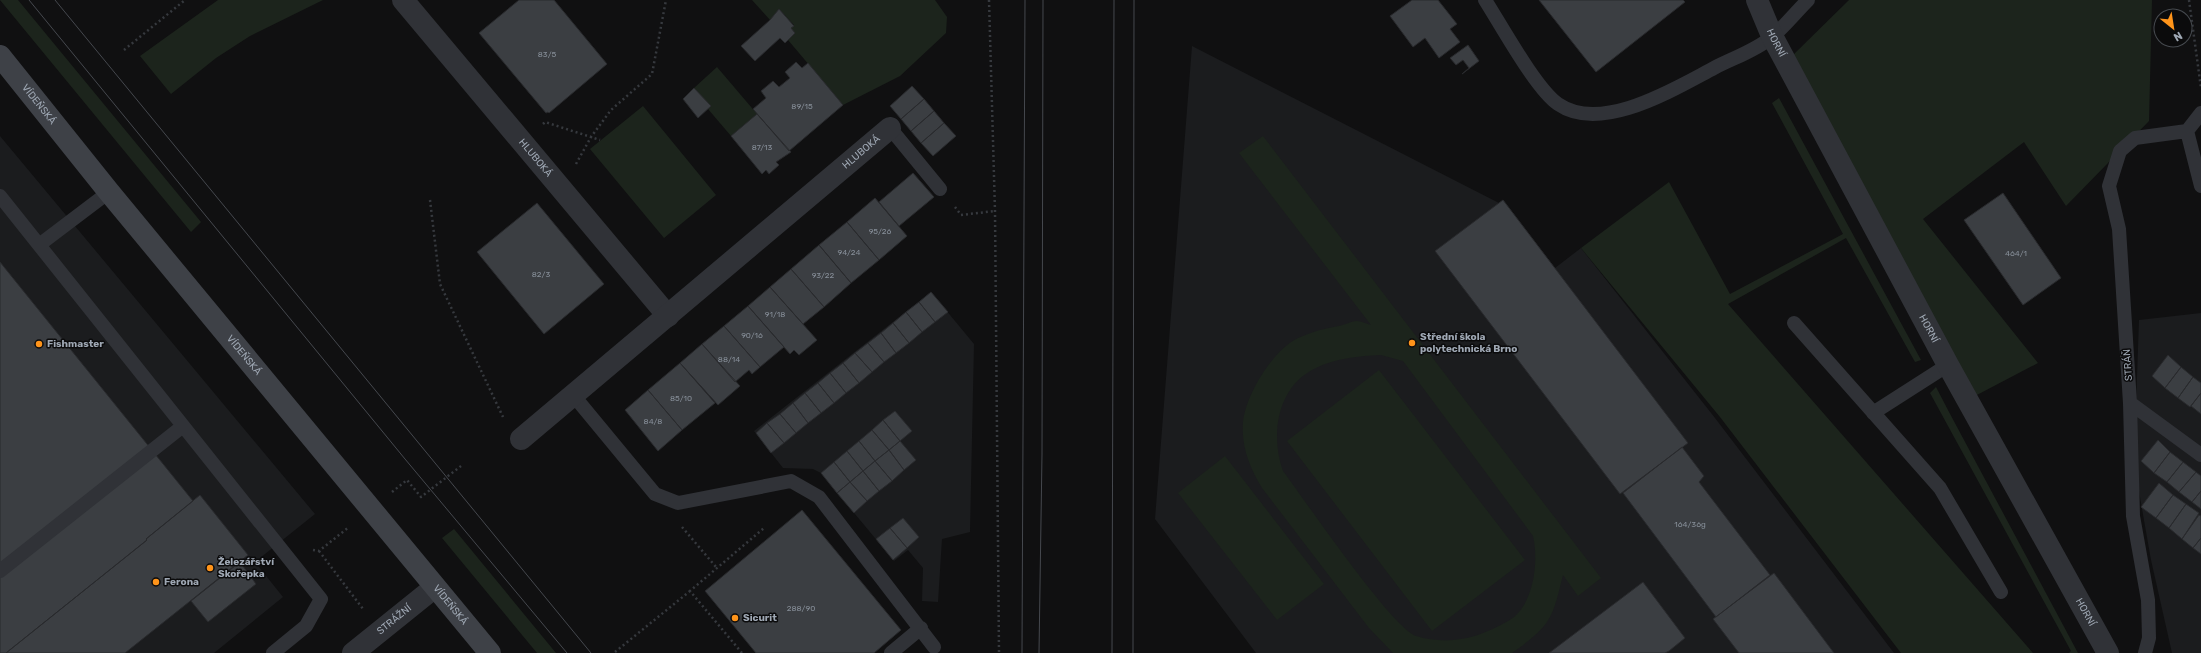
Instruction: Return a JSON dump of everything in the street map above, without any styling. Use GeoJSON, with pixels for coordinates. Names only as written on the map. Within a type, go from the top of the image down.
{"type":"FeatureCollection","features":[{"type":"Feature","properties":{"kind":"main road","name":"VÍDEŇSKÁ"},"geometry":{"type":"LineString","coordinates":[[0,56],[108,192],[490,653]]}},
{"type":"Feature","properties":{"kind":"street","name":"HLUBOKÁ"},"geometry":{"type":"LineString","coordinates":[[403,0],[668,316]]}},
{"type":"Feature","properties":{"kind":"street","name":"HORNÍ"},"geometry":{"type":"LineString","coordinates":[[1757,0],[1772,36],[1948,365],[2108,653]]}},
{"type":"Feature","properties":{"kind":"street","name":"HLUBOKÁ"},"geometry":{"type":"LineString","coordinates":[[521,439],[574,396],[890,128]]}},
{"type":"Feature","properties":{"kind":"street","name":"STRÁŽNÍ"},"geometry":{"type":"LineString","coordinates":[[353,653],[435,587]]}},
{"type":"Feature","properties":{"kind":"lane"},"geometry":{"type":"LineString","coordinates":[[1485,0],[1548,95],[1565,109],[1583,114],[1608,112],[1645,102],[1753,50],[1772,36],[1808,0]]}},
{"type":"Feature","properties":{"kind":"lane"},"geometry":{"type":"LineString","coordinates":[[2201,113],[2187,131],[2201,186]]}},
{"type":"Feature","properties":{"kind":"lane"},"geometry":{"type":"LineString","coordinates":[[890,128],[940,189]]}},
{"type":"Feature","properties":{"kind":"lane","name":"STRÁŇ"},"geometry":{"type":"LineString","coordinates":[[2145,653],[2149,638],[2148,600],[2133,516],[2130,403],[2119,229],[2109,186],[2120,151],[2135,138],[2187,131]]}},
{"type":"Feature","properties":{"kind":"lane"},"geometry":{"type":"LineString","coordinates":[[39,245],[108,192]]}},
{"type":"Feature","properties":{"kind":"lane"},"geometry":{"type":"LineString","coordinates":[[0,196],[321,599],[306,626],[273,653]]}},
{"type":"Feature","properties":{"kind":"lane"},"geometry":{"type":"LineString","coordinates":[[1794,322],[1940,488],[2001,592]]}},
{"type":"Feature","properties":{"kind":"lane"},"geometry":{"type":"LineString","coordinates":[[1873,413],[1948,365]]}},
{"type":"Feature","properties":{"kind":"lane"},"geometry":{"type":"LineString","coordinates":[[574,396],[655,494],[678,503],[791,481],[820,497],[934,647]]}},
{"type":"Feature","properties":{"kind":"lane"},"geometry":{"type":"LineString","coordinates":[[2130,403],[2201,455]]}},
{"type":"Feature","properties":{"kind":"lane"},"geometry":{"type":"LineString","coordinates":[[0,571],[183,426]]}},
{"type":"Feature","properties":{"kind":"lane"},"geometry":{"type":"LineString","coordinates":[[891,653],[920,628]]}},
{"type":"Feature","properties":{"kind":"path"},"geometry":{"type":"LineString","coordinates":[[124,50],[185,0]]}},
{"type":"Feature","properties":{"kind":"path"},"geometry":{"type":"LineString","coordinates":[[573,170],[591,137],[611,110],[652,74],[666,0]]}},
{"type":"Feature","properties":{"kind":"path"},"geometry":{"type":"LineString","coordinates":[[989,0],[994,211],[1000,653]]}},
{"type":"Feature","properties":{"kind":"path"},"geometry":{"type":"LineString","coordinates":[[2189,0],[2201,88]]}},
{"type":"Feature","properties":{"kind":"path"},"geometry":{"type":"LineString","coordinates":[[540,126],[545,122],[600,140]]}},
{"type":"Feature","properties":{"kind":"path"},"geometry":{"type":"LineString","coordinates":[[940,189],[961,215],[994,211]]}},
{"type":"Feature","properties":{"kind":"path"},"geometry":{"type":"LineString","coordinates":[[430,200],[440,284],[504,419]]}},
{"type":"Feature","properties":{"kind":"path"},"geometry":{"type":"LineString","coordinates":[[655,494],[716,568]]}},
{"type":"Feature","properties":{"kind":"path"},"geometry":{"type":"LineString","coordinates":[[615,652],[764,528]]}},
{"type":"Feature","properties":{"kind":"path"},"geometry":{"type":"LineString","coordinates":[[319,551],[380,632]]}},
{"type":"Feature","properties":{"kind":"path"},"geometry":{"type":"LineString","coordinates":[[690,591],[742,653]]}},
{"type":"Feature","properties":{"kind":"shaded area"},"geometry":{"type":"Polygon","coordinates":[[[0,0],[18,0],[201,222],[191,232],[0,0]]]}},
{"type":"Feature","properties":{"kind":"shaded area"},"geometry":{"type":"Polygon","coordinates":[[[218,0],[323,0],[250,36],[216,58],[171,94],[140,56],[218,0]]]}},
{"type":"Feature","properties":{"kind":"shaded area"},"geometry":{"type":"Polygon","coordinates":[[[752,0],[935,0],[947,17],[946,33],[900,76],[843,105],[788,40],[795,33],[791,28],[794,25],[779,9],[770,20],[752,0]]]}},
{"type":"Feature","properties":{"kind":"shaded area"},"geometry":{"type":"Polygon","coordinates":[[[1849,0],[2152,0],[2149,121],[2066,206],[2024,142],[1923,219],[2038,363],[1975,396],[1791,57],[1849,0]]]}},
{"type":"Feature","properties":{"kind":"shaded area","name":"Střední škola polytechnická Brno"},"geometry":{"type":"Polygon","coordinates":[[[1192,46],[1499,203],[1503,200],[1555,268],[1581,248],[1715,418],[1894,653],[1256,653],[1155,519],[1192,46]]]}},
{"type":"Feature","properties":{"kind":"shaded area"},"geometry":{"type":"Polygon","coordinates":[[[717,67],[757,114],[731,136],[708,109],[710,106],[694,88],[717,67]]]}},
{"type":"Feature","properties":{"kind":"shaded area"},"geometry":{"type":"Polygon","coordinates":[[[1779,98],[1921,360],[1915,362],[1846,238],[1728,304],[2033,653],[1901,653],[1720,417],[1581,248],[1669,182],[1730,294],[1843,234],[1772,103],[1779,98]]]}},
{"type":"Feature","properties":{"kind":"shaded area"},"geometry":{"type":"Polygon","coordinates":[[[643,106],[716,195],[664,238],[590,149],[643,106]]]}},
{"type":"Feature","properties":{"kind":"shaded area"},"geometry":{"type":"Polygon","coordinates":[[[0,136],[315,514],[255,562],[283,597],[214,653],[0,653],[0,136]]]}},
{"type":"Feature","properties":{"kind":"shaded area"},"geometry":{"type":"Polygon","coordinates":[[[1263,136],[1601,578],[1578,596],[1563,575],[1556,602],[1548,620],[1535,635],[1512,653],[1393,653],[1369,628],[1262,488],[1247,457],[1243,440],[1243,422],[1249,399],[1270,362],[1289,344],[1308,334],[1355,321],[1360,321],[1371,325],[1239,153],[1263,136]],[[1381,355],[1348,358],[1316,368],[1303,376],[1285,399],[1280,413],[1277,427],[1279,457],[1283,471],[1348,561],[1388,611],[1404,628],[1416,636],[1428,639],[1464,639],[1486,632],[1508,621],[1517,614],[1524,605],[1529,595],[1535,570],[1535,546],[1533,536],[1403,361],[1381,355]]]}},
{"type":"Feature","properties":{"kind":"shaded area"},"geometry":{"type":"Polygon","coordinates":[[[931,292],[974,344],[970,532],[942,539],[938,602],[922,601],[923,568],[908,550],[894,561],[821,473],[813,469],[783,468],[754,431],[931,292]]]}},
{"type":"Feature","properties":{"kind":"shaded area"},"geometry":{"type":"Polygon","coordinates":[[[2201,313],[2201,653],[2172,653],[2151,560],[2134,463],[2139,320],[2201,313]]]}},
{"type":"Feature","properties":{"kind":"shaded area"},"geometry":{"type":"Polygon","coordinates":[[[1379,370],[1525,560],[1432,631],[1287,441],[1379,370]]]}},
{"type":"Feature","properties":{"kind":"shaded area"},"geometry":{"type":"Polygon","coordinates":[[[1936,387],[2078,653],[2069,653],[2071,651],[1930,393],[1936,387]]]}},
{"type":"Feature","properties":{"kind":"shaded area"},"geometry":{"type":"Polygon","coordinates":[[[1225,456],[1324,584],[1277,620],[1178,493],[1225,456]]]}},
{"type":"Feature","properties":{"kind":"shaded area"},"geometry":{"type":"Polygon","coordinates":[[[454,529],[556,653],[537,653],[442,538],[454,529]]]}},
{"type":"Feature","properties":{"kind":"building"},"geometry":{"type":"Polygon","coordinates":[[[519,0],[554,0],[607,64],[549,113],[546,113],[479,33],[519,0]]]}},
{"type":"Feature","properties":{"kind":"building"},"geometry":{"type":"Polygon","coordinates":[[[1412,0],[1438,0],[1457,24],[1450,29],[1460,42],[1439,58],[1425,38],[1413,47],[1390,16],[1412,0]]]}},
{"type":"Feature","properties":{"kind":"building"},"geometry":{"type":"Polygon","coordinates":[[[1539,0],[1683,0],[1685,2],[1596,72],[1539,0]]]}},
{"type":"Feature","properties":{"kind":"building"},"geometry":{"type":"Polygon","coordinates":[[[779,9],[794,26],[791,28],[795,33],[785,43],[780,38],[755,61],[741,46],[770,20],[779,9]]]}},
{"type":"Feature","properties":{"kind":"building"},"geometry":{"type":"Polygon","coordinates":[[[1468,45],[1479,61],[1462,74],[1469,68],[1463,60],[1456,65],[1450,58],[1468,45]]]}},
{"type":"Feature","properties":{"kind":"building"},"geometry":{"type":"Polygon","coordinates":[[[796,62],[802,68],[808,63],[843,105],[789,151],[753,109],[766,98],[761,91],[773,81],[779,87],[790,78],[785,72],[796,62]]]}},
{"type":"Feature","properties":{"kind":"building"},"geometry":{"type":"Polygon","coordinates":[[[912,86],[924,99],[901,119],[890,106],[912,86]]]}},
{"type":"Feature","properties":{"kind":"building"},"geometry":{"type":"Polygon","coordinates":[[[694,88],[711,106],[698,118],[683,99],[694,88]]]}},
{"type":"Feature","properties":{"kind":"building"},"geometry":{"type":"Polygon","coordinates":[[[924,99],[934,111],[911,131],[901,119],[924,99]]]}},
{"type":"Feature","properties":{"kind":"building"},"geometry":{"type":"Polygon","coordinates":[[[934,111],[944,123],[921,143],[911,131],[934,111]]]}},
{"type":"Feature","properties":{"kind":"building"},"geometry":{"type":"Polygon","coordinates":[[[757,114],[791,152],[776,162],[779,165],[769,174],[766,170],[762,174],[731,136],[757,114]]]}},
{"type":"Feature","properties":{"kind":"building"},"geometry":{"type":"Polygon","coordinates":[[[944,123],[956,136],[933,156],[921,143],[944,123]]]}},
{"type":"Feature","properties":{"kind":"building"},"geometry":{"type":"Polygon","coordinates":[[[913,173],[934,197],[899,226],[879,202],[913,173]]]}},
{"type":"Feature","properties":{"kind":"building"},"geometry":{"type":"Polygon","coordinates":[[[2003,193],[2061,278],[2023,305],[1964,220],[2003,193]]]}},
{"type":"Feature","properties":{"kind":"building"},"geometry":{"type":"Polygon","coordinates":[[[875,198],[907,236],[879,260],[847,222],[875,198]]]}},
{"type":"Feature","properties":{"kind":"building"},"geometry":{"type":"Polygon","coordinates":[[[1503,200],[1688,443],[1620,494],[1435,251],[1503,200]]]}},
{"type":"Feature","properties":{"kind":"building"},"geometry":{"type":"Polygon","coordinates":[[[537,203],[604,284],[544,334],[477,252],[537,203]]]}},
{"type":"Feature","properties":{"kind":"building"},"geometry":{"type":"Polygon","coordinates":[[[847,222],[879,260],[851,283],[819,245],[847,222]]]}},
{"type":"Feature","properties":{"kind":"building"},"geometry":{"type":"Polygon","coordinates":[[[819,245],[851,283],[824,307],[791,269],[819,245]]]}},
{"type":"Feature","properties":{"kind":"building"},"geometry":{"type":"Polygon","coordinates":[[[0,262],[193,501],[146,539],[147,540],[6,653],[0,653],[0,262]]]}},
{"type":"Feature","properties":{"kind":"building"},"geometry":{"type":"Polygon","coordinates":[[[791,269],[824,307],[803,324],[770,287],[791,269]]]}},
{"type":"Feature","properties":{"kind":"building"},"geometry":{"type":"Polygon","coordinates":[[[770,287],[817,340],[799,355],[794,350],[790,354],[748,306],[770,287]]]}},
{"type":"Feature","properties":{"kind":"building"},"geometry":{"type":"Polygon","coordinates":[[[931,292],[948,312],[935,322],[919,302],[931,292]]]}},
{"type":"Feature","properties":{"kind":"building"},"geometry":{"type":"Polygon","coordinates":[[[919,302],[935,322],[922,332],[906,312],[919,302]]]}},
{"type":"Feature","properties":{"kind":"building"},"geometry":{"type":"Polygon","coordinates":[[[748,306],[784,347],[760,367],[724,326],[748,306]]]}},
{"type":"Feature","properties":{"kind":"building"},"geometry":{"type":"Polygon","coordinates":[[[906,312],[922,332],[909,343],[893,323],[906,312]]]}},
{"type":"Feature","properties":{"kind":"building"},"geometry":{"type":"Polygon","coordinates":[[[893,323],[909,343],[896,353],[881,333],[893,323]]]}},
{"type":"Feature","properties":{"kind":"building"},"geometry":{"type":"Polygon","coordinates":[[[724,326],[760,367],[752,374],[749,370],[735,382],[702,344],[724,326]]]}},
{"type":"Feature","properties":{"kind":"building"},"geometry":{"type":"Polygon","coordinates":[[[881,333],[896,353],[884,362],[868,343],[881,333]]]}},
{"type":"Feature","properties":{"kind":"building"},"geometry":{"type":"Polygon","coordinates":[[[868,343],[884,362],[872,372],[855,353],[868,343]]]}},
{"type":"Feature","properties":{"kind":"building"},"geometry":{"type":"Polygon","coordinates":[[[702,344],[740,386],[718,405],[680,363],[702,344]]]}},
{"type":"Feature","properties":{"kind":"building"},"geometry":{"type":"Polygon","coordinates":[[[855,353],[872,372],[859,383],[843,363],[855,353]]]}},
{"type":"Feature","properties":{"kind":"building"},"geometry":{"type":"Polygon","coordinates":[[[2168,355],[2181,367],[2165,388],[2152,376],[2168,355]]]}},
{"type":"Feature","properties":{"kind":"building"},"geometry":{"type":"Polygon","coordinates":[[[680,363],[715,403],[682,430],[648,390],[680,363]]]}},
{"type":"Feature","properties":{"kind":"building"},"geometry":{"type":"Polygon","coordinates":[[[843,363],[859,383],[846,393],[830,373],[843,363]]]}},
{"type":"Feature","properties":{"kind":"building"},"geometry":{"type":"Polygon","coordinates":[[[2181,367],[2193,377],[2178,398],[2165,388],[2181,367]]]}},
{"type":"Feature","properties":{"kind":"building"},"geometry":{"type":"Polygon","coordinates":[[[830,373],[846,393],[834,403],[818,383],[830,373]]]}},
{"type":"Feature","properties":{"kind":"building"},"geometry":{"type":"Polygon","coordinates":[[[2193,377],[2201,383],[2201,393],[2190,407],[2178,398],[2193,377]]]}},
{"type":"Feature","properties":{"kind":"building"},"geometry":{"type":"Polygon","coordinates":[[[818,383],[834,403],[821,413],[805,393],[818,383]]]}},
{"type":"Feature","properties":{"kind":"building"},"geometry":{"type":"Polygon","coordinates":[[[648,390],[682,430],[658,451],[625,410],[648,390]]]}},
{"type":"Feature","properties":{"kind":"building"},"geometry":{"type":"Polygon","coordinates":[[[805,393],[821,413],[808,423],[793,403],[805,393]]]}},
{"type":"Feature","properties":{"kind":"building"},"geometry":{"type":"Polygon","coordinates":[[[2201,393],[2201,414],[2191,406],[2201,393]]]}},
{"type":"Feature","properties":{"kind":"building"},"geometry":{"type":"Polygon","coordinates":[[[793,403],[808,423],[796,433],[780,414],[793,403]]]}},
{"type":"Feature","properties":{"kind":"building"},"geometry":{"type":"Polygon","coordinates":[[[895,411],[912,431],[900,441],[883,420],[895,411]]]}},
{"type":"Feature","properties":{"kind":"building"},"geometry":{"type":"Polygon","coordinates":[[[780,414],[796,433],[784,443],[767,423],[780,414]]]}},
{"type":"Feature","properties":{"kind":"building"},"geometry":{"type":"Polygon","coordinates":[[[883,420],[900,441],[889,450],[872,430],[883,420]]]}},
{"type":"Feature","properties":{"kind":"building"},"geometry":{"type":"Polygon","coordinates":[[[767,423],[784,443],[771,453],[756,433],[767,423]]]}},
{"type":"Feature","properties":{"kind":"building"},"geometry":{"type":"Polygon","coordinates":[[[872,430],[889,450],[875,461],[859,441],[872,430]]]}},
{"type":"Feature","properties":{"kind":"building"},"geometry":{"type":"Polygon","coordinates":[[[2158,440],[2170,452],[2154,473],[2141,461],[2158,440]]]}},
{"type":"Feature","properties":{"kind":"building"},"geometry":{"type":"Polygon","coordinates":[[[859,441],[875,461],[863,471],[847,451],[859,441]]]}},
{"type":"Feature","properties":{"kind":"building"},"geometry":{"type":"Polygon","coordinates":[[[900,441],[916,460],[904,470],[889,450],[900,441]]]}},
{"type":"Feature","properties":{"kind":"building"},"geometry":{"type":"Polygon","coordinates":[[[1682,447],[1704,476],[1699,482],[1770,575],[1716,617],[1623,493],[1682,447]]]}},
{"type":"Feature","properties":{"kind":"building"},"geometry":{"type":"Polygon","coordinates":[[[889,450],[904,470],[892,481],[875,461],[889,450]]]}},
{"type":"Feature","properties":{"kind":"building"},"geometry":{"type":"Polygon","coordinates":[[[847,451],[863,471],[850,482],[834,462],[847,451]]]}},
{"type":"Feature","properties":{"kind":"building"},"geometry":{"type":"Polygon","coordinates":[[[2170,452],[2183,462],[2167,482],[2154,473],[2170,452]]]}},
{"type":"Feature","properties":{"kind":"building"},"geometry":{"type":"Polygon","coordinates":[[[875,461],[892,481],[879,491],[863,471],[875,461]]]}},
{"type":"Feature","properties":{"kind":"building"},"geometry":{"type":"Polygon","coordinates":[[[834,462],[850,482],[837,493],[821,473],[834,462]]]}},
{"type":"Feature","properties":{"kind":"building"},"geometry":{"type":"Polygon","coordinates":[[[2183,462],[2196,472],[2179,492],[2167,482],[2183,462]]]}},
{"type":"Feature","properties":{"kind":"building"},"geometry":{"type":"Polygon","coordinates":[[[863,471],[879,491],[867,501],[850,482],[863,471]]]}},
{"type":"Feature","properties":{"kind":"building"},"geometry":{"type":"Polygon","coordinates":[[[2196,472],[2201,476],[2201,491],[2192,502],[2179,492],[2196,472]]]}},
{"type":"Feature","properties":{"kind":"building"},"geometry":{"type":"Polygon","coordinates":[[[850,482],[867,501],[854,513],[837,493],[850,482]]]}},
{"type":"Feature","properties":{"kind":"building"},"geometry":{"type":"Polygon","coordinates":[[[2159,483],[2173,495],[2156,518],[2141,507],[2159,483]]]}},
{"type":"Feature","properties":{"kind":"building"},"geometry":{"type":"Polygon","coordinates":[[[2201,491],[2201,509],[2192,502],[2201,491]]]}},
{"type":"Feature","properties":{"kind":"building","name":"Ferona"},"geometry":{"type":"Polygon","coordinates":[[[200,495],[248,555],[125,653],[6,653],[147,540],[146,539],[200,495]]]}},
{"type":"Feature","properties":{"kind":"building"},"geometry":{"type":"Polygon","coordinates":[[[2173,495],[2186,504],[2169,528],[2156,518],[2173,495]]]}},
{"type":"Feature","properties":{"kind":"building"},"geometry":{"type":"Polygon","coordinates":[[[2186,504],[2199,513],[2182,539],[2169,528],[2186,504]]]}},
{"type":"Feature","properties":{"kind":"building"},"geometry":{"type":"Polygon","coordinates":[[[802,510],[901,630],[874,653],[756,653],[705,591],[802,510]]]}},
{"type":"Feature","properties":{"kind":"building"},"geometry":{"type":"Polygon","coordinates":[[[2199,515],[2201,516],[2201,538],[2193,548],[2182,539],[2199,515]]]}},
{"type":"Feature","properties":{"kind":"building"},"geometry":{"type":"Polygon","coordinates":[[[903,518],[919,537],[907,548],[890,528],[903,518]]]}},
{"type":"Feature","properties":{"kind":"building"},"geometry":{"type":"Polygon","coordinates":[[[890,528],[907,548],[893,560],[876,539],[890,528]]]}},
{"type":"Feature","properties":{"kind":"building"},"geometry":{"type":"Polygon","coordinates":[[[2201,538],[2201,554],[2193,548],[2201,538]]]}},
{"type":"Feature","properties":{"kind":"building"},"geometry":{"type":"Polygon","coordinates":[[[240,562],[256,584],[208,622],[191,601],[240,562]]]}},
{"type":"Feature","properties":{"kind":"building"},"geometry":{"type":"Polygon","coordinates":[[[1774,573],[1834,653],[1739,653],[1713,619],[1774,573]]]}},
{"type":"Feature","properties":{"kind":"building"},"geometry":{"type":"Polygon","coordinates":[[[1643,582],[1685,638],[1669,651],[1665,653],[1549,653],[1643,582]]]}},
{"type":"Feature","properties":{"kind":"tram line"},"geometry":{"type":"LineString","coordinates":[[29,0],[405,459],[567,653]]}},
{"type":"Feature","properties":{"kind":"tram line"},"geometry":{"type":"LineString","coordinates":[[55,0],[591,653]]}},
{"type":"Feature","properties":{"kind":"tram line"},"geometry":{"type":"LineString","coordinates":[[1022,653],[1025,0]]}},
{"type":"Feature","properties":{"kind":"tram line"},"geometry":{"type":"LineString","coordinates":[[1039,653],[1042,454],[1043,0]]}},
{"type":"Feature","properties":{"kind":"tram line"},"geometry":{"type":"LineString","coordinates":[[1112,653],[1114,0]]}},
{"type":"Feature","properties":{"kind":"tram line"},"geometry":{"type":"LineString","coordinates":[[1133,653],[1134,0]]}},
{"type":"Feature","properties":{"kind":"place","name":"Střední škola polytechnická Brno"},"geometry":{"type":"Point","coordinates":[1412,343]}},
{"type":"Feature","properties":{"kind":"place","name":"Fishmaster"},"geometry":{"type":"Point","coordinates":[39,344]}},
{"type":"Feature","properties":{"kind":"place","name":"Železářství Skořepka"},"geometry":{"type":"Point","coordinates":[210,568]}},
{"type":"Feature","properties":{"kind":"place","name":"Ferona"},"geometry":{"type":"Point","coordinates":[156,582]}},
{"type":"Feature","properties":{"kind":"place","name":"Sicurit"},"geometry":{"type":"Point","coordinates":[735,618]}}]}
